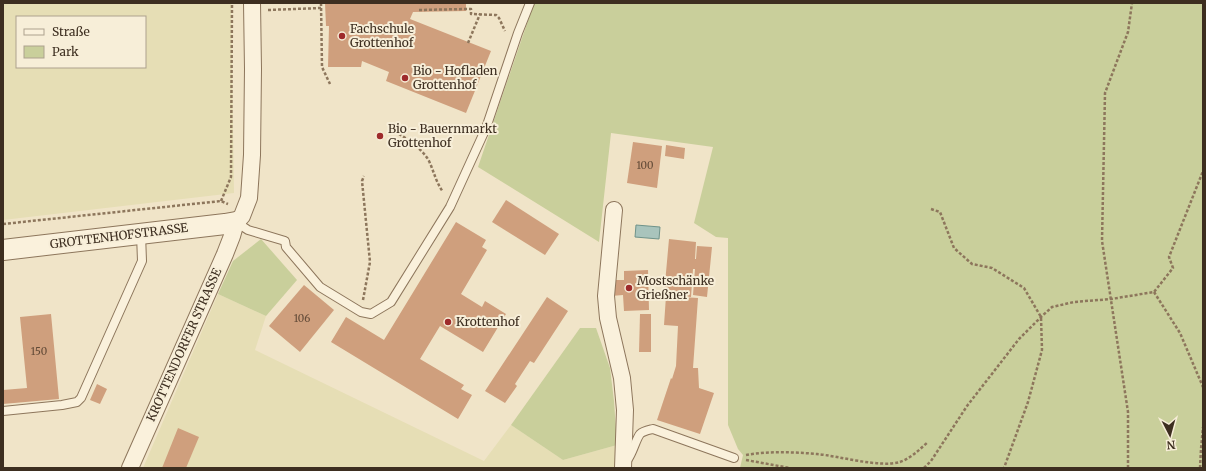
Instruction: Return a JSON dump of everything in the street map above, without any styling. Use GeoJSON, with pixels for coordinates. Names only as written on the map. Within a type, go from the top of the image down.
{"type":"FeatureCollection","features":[{"type":"Feature","properties":{"kind":"street","name":"KROTTENDORFER STRASSE"},"geometry":{"type":"LineString","coordinates":[[130,468],[225,254],[236,222],[246,209],[249,198],[252,155],[252,3]]}},
{"type":"Feature","properties":{"kind":"street"},"geometry":{"type":"LineString","coordinates":[[614,210],[606,296],[608,318],[622,378],[625,410],[623,464]]}},
{"type":"Feature","properties":{"kind":"street","name":"GROTTENHOFSTRASSE"},"geometry":{"type":"LineString","coordinates":[[3,250],[236,222]]}},
{"type":"Feature","properties":{"kind":"lane"},"geometry":{"type":"LineString","coordinates":[[236,222],[248,230],[285,241],[286,247],[320,287],[361,312],[371,314],[391,302],[450,207],[486,128],[512,50],[530,3]]}},
{"type":"Feature","properties":{"kind":"lane"},"geometry":{"type":"LineString","coordinates":[[3,411],[62,405],[77,402],[81,398],[142,261],[142,234]]}},
{"type":"Feature","properties":{"kind":"lane"},"geometry":{"type":"LineString","coordinates":[[623,464],[631,455],[640,434],[653,429],[734,458]]}},
{"type":"Feature","properties":{"kind":"path"},"geometry":{"type":"LineString","coordinates":[[3,224],[221,201],[231,176],[232,3]]}},
{"type":"Feature","properties":{"kind":"path"},"geometry":{"type":"LineString","coordinates":[[321,3],[322,67],[330,84]]}},
{"type":"Feature","properties":{"kind":"path"},"geometry":{"type":"LineString","coordinates":[[1128,468],[1128,412],[1102,241],[1105,93],[1128,32],[1132,3]]}},
{"type":"Feature","properties":{"kind":"path"},"geometry":{"type":"LineString","coordinates":[[273,10],[321,8]]}},
{"type":"Feature","properties":{"kind":"path"},"geometry":{"type":"LineString","coordinates":[[419,10],[471,9],[471,14],[496,15],[499,18],[512,50]]}},
{"type":"Feature","properties":{"kind":"path"},"geometry":{"type":"LineString","coordinates":[[468,43],[480,14]]}},
{"type":"Feature","properties":{"kind":"path"},"geometry":{"type":"LineString","coordinates":[[399,134],[409,140],[428,159],[437,184],[445,195],[450,207]]}},
{"type":"Feature","properties":{"kind":"path"},"geometry":{"type":"LineString","coordinates":[[924,468],[931,461],[967,406],[1019,340],[1041,316],[1052,307],[1074,302],[1111,299],[1154,292],[1173,268],[1169,257],[1203,171]]}},
{"type":"Feature","properties":{"kind":"path"},"geometry":{"type":"LineString","coordinates":[[361,312],[370,262],[362,181],[364,176]]}},
{"type":"Feature","properties":{"kind":"path"},"geometry":{"type":"LineString","coordinates":[[931,209],[940,212],[954,248],[972,264],[992,268],[1024,288],[1041,316],[1042,350],[1028,402],[1004,468]]}},
{"type":"Feature","properties":{"kind":"path"},"geometry":{"type":"LineString","coordinates":[[1154,292],[1180,333],[1203,387]]}},
{"type":"Feature","properties":{"kind":"path"},"geometry":{"type":"LineString","coordinates":[[1200,468],[1203,427]]}},
{"type":"Feature","properties":{"kind":"path"},"geometry":{"type":"LineString","coordinates":[[734,458],[774,452],[817,454],[885,463],[900,462],[912,455],[928,442]]}},
{"type":"Feature","properties":{"kind":"path"},"geometry":{"type":"LineString","coordinates":[[734,458],[790,468]]}},
{"type":"Feature","properties":{"kind":"shaded area"},"geometry":{"type":"Polygon","coordinates":[[[3,3],[231,3],[234,193],[3,220],[3,3]]]}},
{"type":"Feature","properties":{"kind":"shaded area"},"geometry":{"type":"Polygon","coordinates":[[[218,294],[266,316],[255,350],[484,461],[511,425],[563,460],[617,445],[616,468],[143,468],[218,294]]]}},
{"type":"Feature","properties":{"kind":"green space"},"geometry":{"type":"Polygon","coordinates":[[[534,3],[1203,3],[1203,468],[740,468],[743,455],[738,449],[728,425],[728,238],[716,237],[694,223],[713,147],[611,133],[599,242],[478,167],[534,3]]]}},
{"type":"Feature","properties":{"kind":"green space"},"geometry":{"type":"Polygon","coordinates":[[[261,239],[297,280],[266,316],[218,294],[233,261],[261,239]]]}},
{"type":"Feature","properties":{"kind":"green space"},"geometry":{"type":"Polygon","coordinates":[[[580,328],[596,328],[610,368],[617,445],[563,460],[511,425],[580,328]]]}},
{"type":"Feature","properties":{"kind":"water"},"geometry":{"type":"Polygon","coordinates":[[[636,225],[660,227],[659,239],[635,237],[636,225]]]}},
{"type":"Feature","properties":{"kind":"building"},"geometry":{"type":"Polygon","coordinates":[[[325,3],[466,3],[466,11],[413,12],[410,19],[491,51],[466,113],[386,81],[389,72],[362,61],[361,67],[328,67],[329,26],[326,26],[325,3]]]}},
{"type":"Feature","properties":{"kind":"building"},"geometry":{"type":"Polygon","coordinates":[[[633,142],[662,146],[657,188],[627,183],[633,142]]]}},
{"type":"Feature","properties":{"kind":"building"},"geometry":{"type":"Polygon","coordinates":[[[666,145],[685,148],[684,159],[665,156],[666,145]]]}},
{"type":"Feature","properties":{"kind":"building"},"geometry":{"type":"Polygon","coordinates":[[[506,200],[559,234],[545,255],[492,222],[506,200]]]}},
{"type":"Feature","properties":{"kind":"building","name":"Krottenhof"},"geometry":{"type":"Polygon","coordinates":[[[456,222],[486,240],[482,247],[487,250],[461,294],[482,307],[485,301],[506,314],[483,352],[440,326],[420,359],[464,385],[461,389],[472,395],[458,419],[331,342],[346,317],[384,340],[456,222]]]}},
{"type":"Feature","properties":{"kind":"building"},"geometry":{"type":"Polygon","coordinates":[[[669,239],[696,242],[695,259],[697,246],[712,247],[707,297],[693,295],[695,269],[693,269],[691,297],[664,295],[669,239]]]}},
{"type":"Feature","properties":{"kind":"building","name":"Mostschänke Grießner"},"geometry":{"type":"Polygon","coordinates":[[[648,270],[649,310],[624,311],[623,295],[611,296],[610,280],[624,280],[624,271],[648,270]]]}},
{"type":"Feature","properties":{"kind":"building"},"geometry":{"type":"Polygon","coordinates":[[[304,285],[334,310],[300,352],[269,326],[304,285]]]}},
{"type":"Feature","properties":{"kind":"building"},"geometry":{"type":"Polygon","coordinates":[[[666,296],[698,298],[693,368],[698,368],[699,388],[714,393],[700,434],[657,420],[676,366],[678,326],[664,325],[666,296]]]}},
{"type":"Feature","properties":{"kind":"building"},"geometry":{"type":"Polygon","coordinates":[[[547,297],[568,311],[534,363],[530,361],[515,384],[517,386],[505,403],[485,391],[547,297]]]}},
{"type":"Feature","properties":{"kind":"building"},"geometry":{"type":"Polygon","coordinates":[[[51,314],[59,399],[3,404],[3,390],[27,388],[20,317],[51,314]]]}},
{"type":"Feature","properties":{"kind":"building"},"geometry":{"type":"Polygon","coordinates":[[[640,314],[651,314],[651,352],[639,352],[640,314]]]}},
{"type":"Feature","properties":{"kind":"building"},"geometry":{"type":"Polygon","coordinates":[[[97,384],[107,389],[100,404],[90,400],[97,384]]]}},
{"type":"Feature","properties":{"kind":"building"},"geometry":{"type":"Polygon","coordinates":[[[178,428],[199,437],[186,468],[162,468],[178,428]]]}},
{"type":"Feature","properties":{"kind":"place","name":"Fachschule Grottenhof"},"geometry":{"type":"Point","coordinates":[342,36]}},
{"type":"Feature","properties":{"kind":"place","name":"Bio - Hofladen Grottenhof"},"geometry":{"type":"Point","coordinates":[405,78]}},
{"type":"Feature","properties":{"kind":"place","name":"Bio - Bauernmarkt Grottenhof"},"geometry":{"type":"Point","coordinates":[380,136]}},
{"type":"Feature","properties":{"kind":"place","name":"Mostschänke Grießner"},"geometry":{"type":"Point","coordinates":[629,288]}},
{"type":"Feature","properties":{"kind":"place","name":"Krottenhof"},"geometry":{"type":"Point","coordinates":[448,322]}}]}
